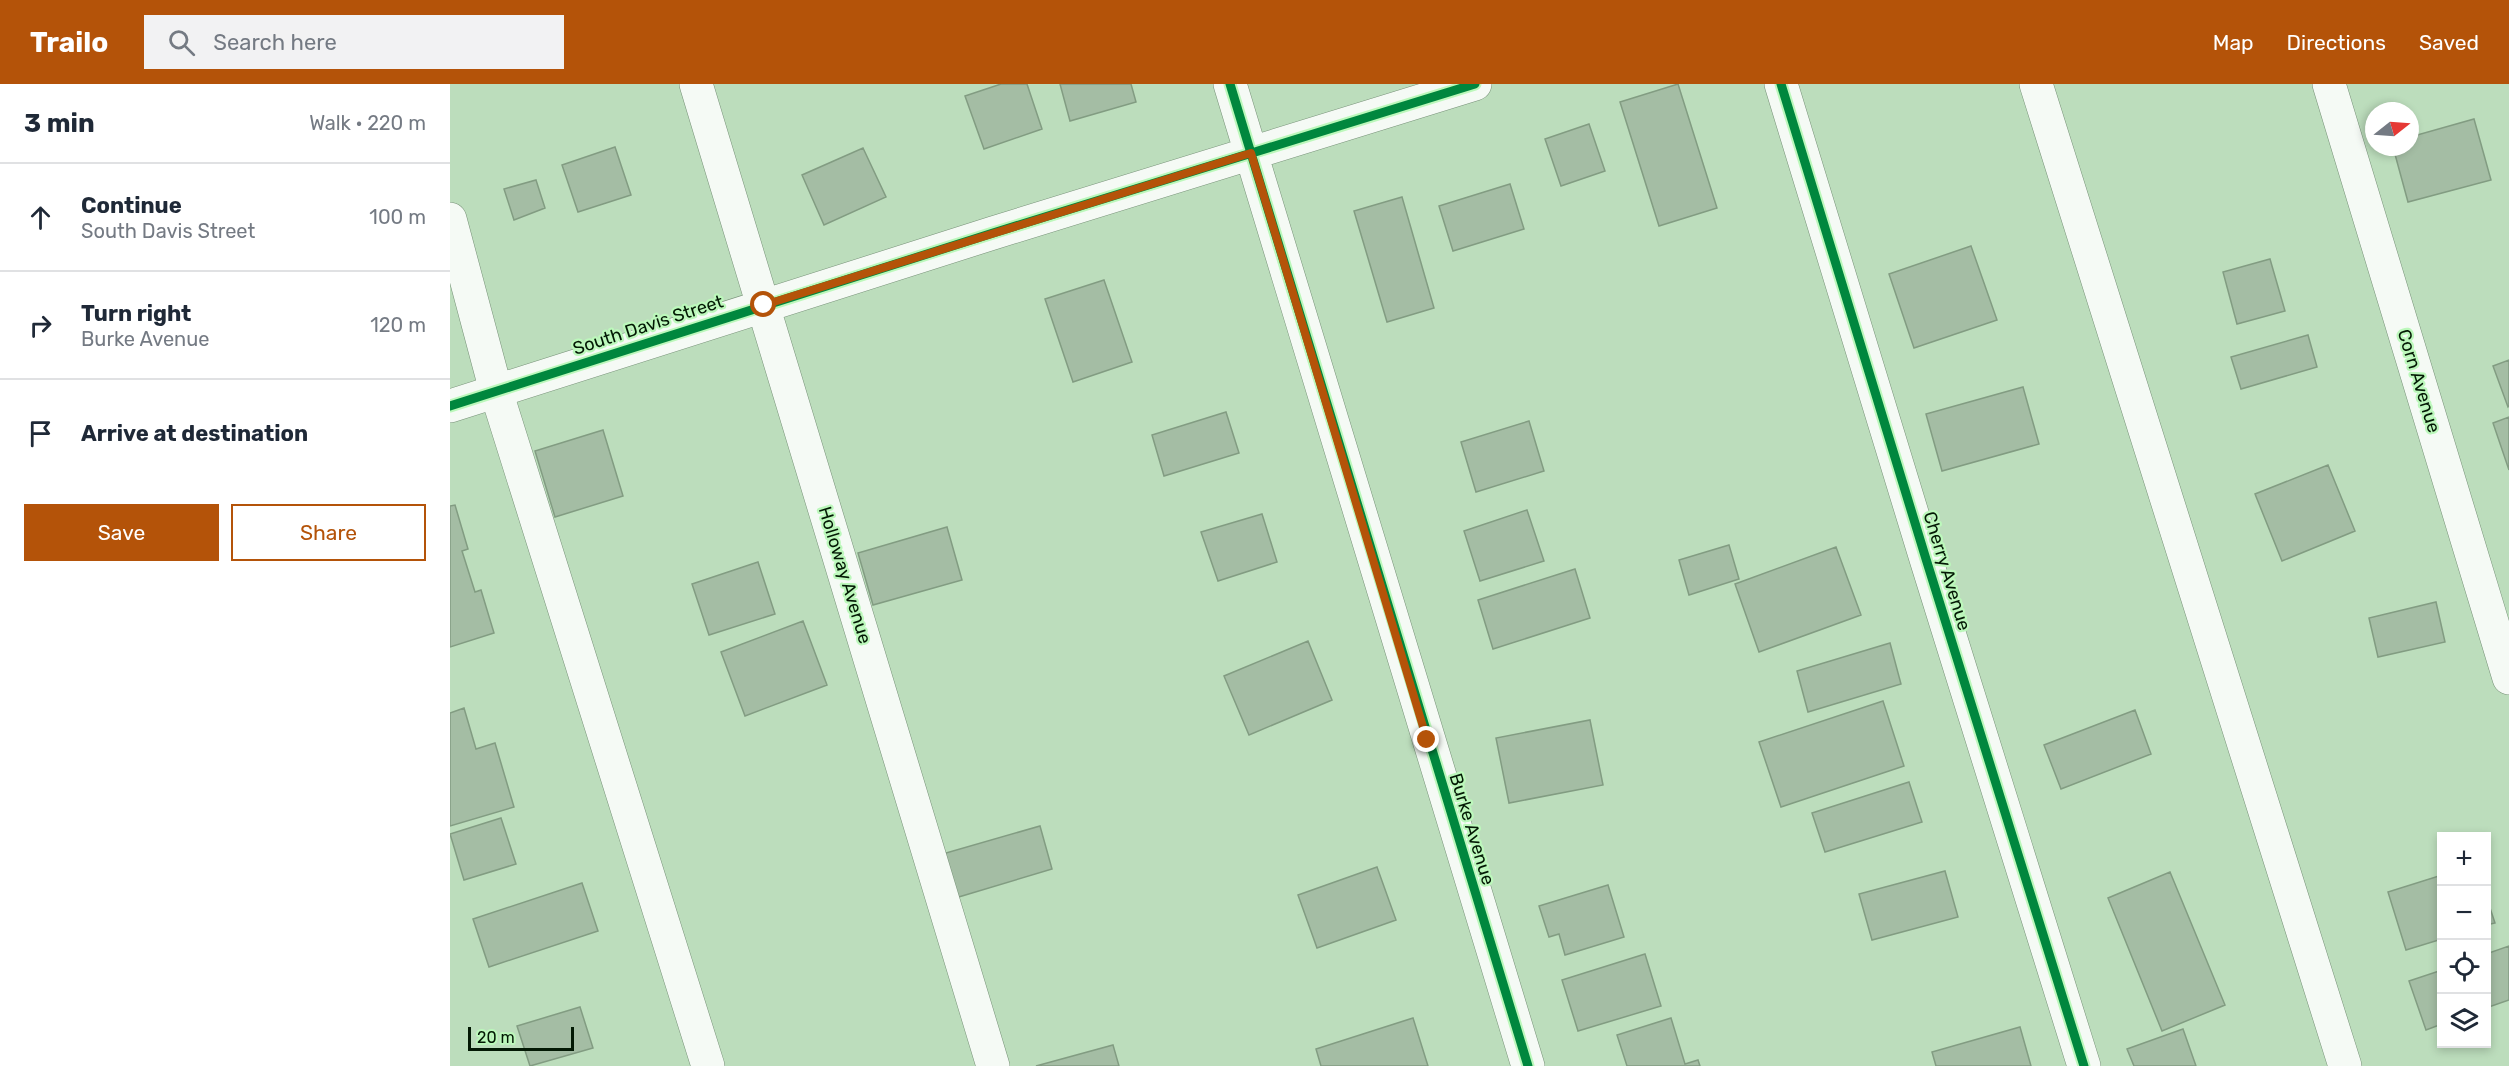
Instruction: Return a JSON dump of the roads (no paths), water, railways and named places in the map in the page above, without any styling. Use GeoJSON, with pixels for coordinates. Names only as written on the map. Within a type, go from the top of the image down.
{"type":"FeatureCollection","features":[{"type":"Feature","properties":{"kind":"street","name":"Holloway Avenue"},"geometry":{"type":"LineString","coordinates":[[696,84],[993,1066]]}},
{"type":"Feature","properties":{"kind":"street","name":"Burke Avenue"},"geometry":{"type":"LineString","coordinates":[[1230,84],[1528,1066]]}},
{"type":"Feature","properties":{"kind":"street","name":"South Davis Street"},"geometry":{"type":"LineString","coordinates":[[450,406],[764,305],[1475,84]]}},
{"type":"Feature","properties":{"kind":"street","name":"Cherry Avenue"},"geometry":{"type":"LineString","coordinates":[[1781,84],[1929,570],[2084,1066]]}},
{"type":"Feature","properties":{"kind":"street"},"geometry":{"type":"LineString","coordinates":[[2036,84],[2345,1066]]}},
{"type":"Feature","properties":{"kind":"street","name":"Corn Avenue"},"geometry":{"type":"LineString","coordinates":[[2329,84],[2509,678]]}},
{"type":"Feature","properties":{"kind":"street"},"geometry":{"type":"LineString","coordinates":[[450,219],[496,392],[708,1066]]}}]}
